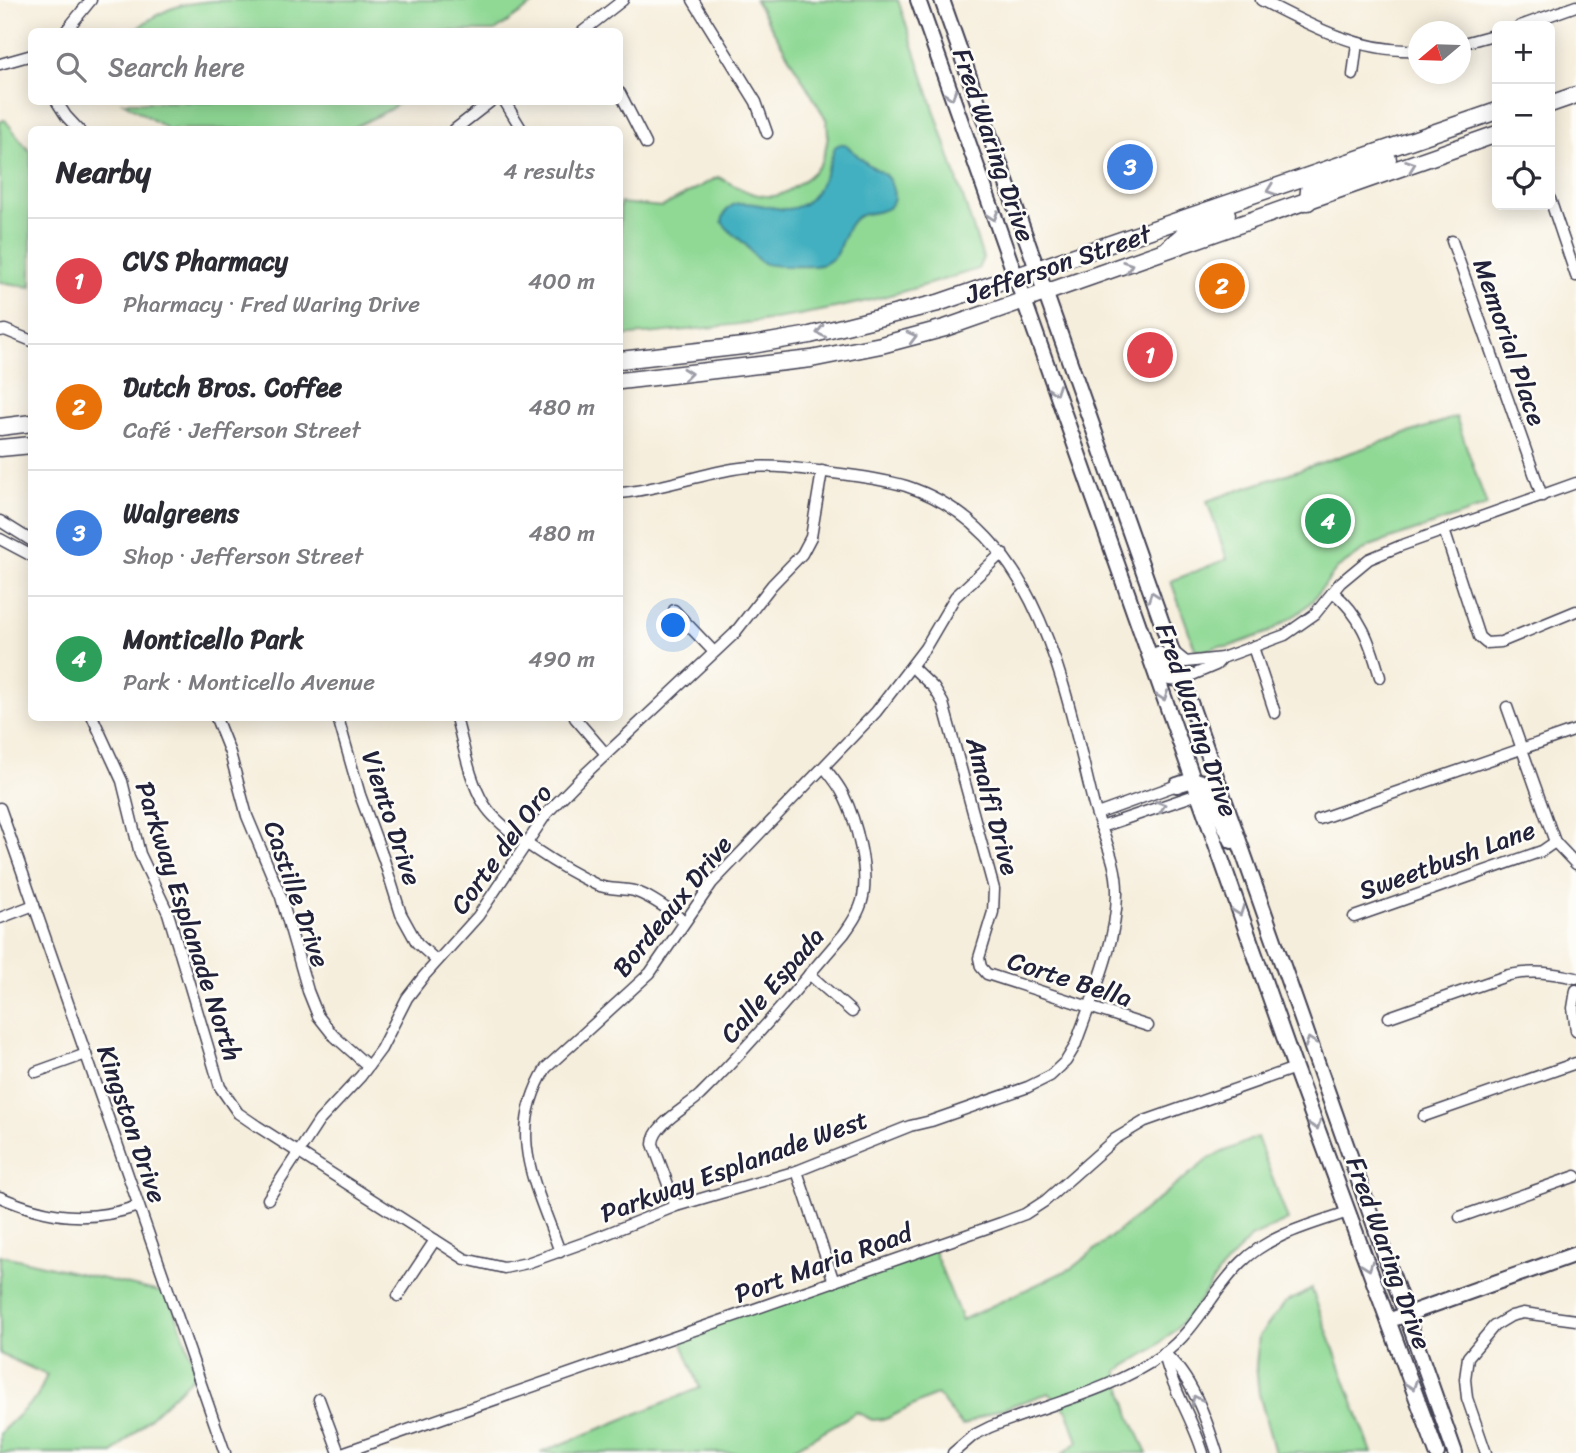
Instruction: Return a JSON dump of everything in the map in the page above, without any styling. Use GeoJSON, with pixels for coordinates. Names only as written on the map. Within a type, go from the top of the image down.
{"type":"FeatureCollection","features":[{"type":"Feature","properties":{"kind":"main road","name":"Fred Waring Drive"},"geometry":{"type":"LineString","coordinates":[[918,0],[1295,1068],[1437,1453]]}},
{"type":"Feature","properties":{"kind":"main road","name":"Fred Waring Drive"},"geometry":{"type":"LineString","coordinates":[[942,0],[1455,1453]]}},
{"type":"Feature","properties":{"kind":"main road"},"geometry":{"type":"LineString","coordinates":[[1555,91],[1576,84]]}},
{"type":"Feature","properties":{"kind":"main road"},"geometry":{"type":"LineString","coordinates":[[1555,102],[1576,95]]}},
{"type":"Feature","properties":{"kind":"main road"},"geometry":{"type":"LineString","coordinates":[[1555,114],[1576,107]]}},
{"type":"Feature","properties":{"kind":"main road","name":"Jefferson Street"},"geometry":{"type":"LineString","coordinates":[[623,360],[752,345],[810,335],[938,303],[1492,113]]}},
{"type":"Feature","properties":{"kind":"main road"},"geometry":{"type":"LineString","coordinates":[[1308,202],[1309,190],[1380,163],[1443,130]]}},
{"type":"Feature","properties":{"kind":"main road","name":"Jefferson Street"},"geometry":{"type":"LineString","coordinates":[[623,381],[823,356],[881,345],[945,328],[1492,136]]}},
{"type":"Feature","properties":{"kind":"main road"},"geometry":{"type":"LineString","coordinates":[[1161,254],[1184,233],[1226,218],[1223,206]]}},
{"type":"Feature","properties":{"kind":"main road"},"geometry":{"type":"LineString","coordinates":[[0,427],[28,424]]}},
{"type":"Feature","properties":{"kind":"main road"},"geometry":{"type":"LineString","coordinates":[[0,448],[28,445]]}},
{"type":"Feature","properties":{"kind":"main road"},"geometry":{"type":"LineString","coordinates":[[1076,451],[1089,470],[1107,510],[1113,516],[1124,514]]}},
{"type":"Feature","properties":{"kind":"main road"},"geometry":{"type":"LineString","coordinates":[[1129,600],[1147,626],[1167,674],[1173,680],[1183,679]]}},
{"type":"Feature","properties":{"kind":"main road"},"geometry":{"type":"LineString","coordinates":[[1177,785],[1195,787],[1199,780],[1205,784],[1224,828],[1248,866]]}},
{"type":"Feature","properties":{"kind":"main road"},"geometry":{"type":"LineString","coordinates":[[1388,1321],[1576,1254]]}},
{"type":"Feature","properties":{"kind":"street"},"geometry":{"type":"LineString","coordinates":[[68,28],[91,0]]}},
{"type":"Feature","properties":{"kind":"street"},"geometry":{"type":"LineString","coordinates":[[587,28],[623,0]]}},
{"type":"Feature","properties":{"kind":"street"},"geometry":{"type":"LineString","coordinates":[[693,0],[756,102],[767,133]]}},
{"type":"Feature","properties":{"kind":"street"},"geometry":{"type":"LineString","coordinates":[[1261,0],[1323,32],[1357,43],[1408,51]]}},
{"type":"Feature","properties":{"kind":"street"},"geometry":{"type":"LineString","coordinates":[[1534,21],[1576,6]]}},
{"type":"Feature","properties":{"kind":"street"},"geometry":{"type":"LineString","coordinates":[[1471,41],[1492,35]]}},
{"type":"Feature","properties":{"kind":"street"},"geometry":{"type":"LineString","coordinates":[[1353,75],[1357,43]]}},
{"type":"Feature","properties":{"kind":"street"},"geometry":{"type":"LineString","coordinates":[[0,64],[28,56]]}},
{"type":"Feature","properties":{"kind":"street"},"geometry":{"type":"LineString","coordinates":[[623,99],[646,144]]}},
{"type":"Feature","properties":{"kind":"street"},"geometry":{"type":"LineString","coordinates":[[59,105],[75,126]]}},
{"type":"Feature","properties":{"kind":"street"},"geometry":{"type":"LineString","coordinates":[[459,126],[486,105]]}},
{"type":"Feature","properties":{"kind":"street"},"geometry":{"type":"LineString","coordinates":[[507,105],[520,126]]}},
{"type":"Feature","properties":{"kind":"street"},"geometry":{"type":"LineString","coordinates":[[1553,210],[1576,276]]}},
{"type":"Feature","properties":{"kind":"street","name":"Memorial Place"},"geometry":{"type":"LineString","coordinates":[[1452,241],[1542,496]]}},
{"type":"Feature","properties":{"kind":"street"},"geometry":{"type":"LineString","coordinates":[[0,331],[5,330],[28,339]]}},
{"type":"Feature","properties":{"kind":"street","name":"Parkway Esplanade West"},"geometry":{"type":"LineString","coordinates":[[365,1196],[465,1259],[504,1268],[561,1252],[676,1206],[797,1171],[910,1126],[1013,1093],[1051,1076],[1066,1061],[1075,1046],[1113,934],[1116,911],[1115,870],[1097,814],[1068,695],[1029,597],[1017,573],[992,540],[961,515],[908,487],[880,479],[822,471],[759,466],[732,469],[623,493]]}},
{"type":"Feature","properties":{"kind":"street","name":"Corte del Oro"},"geometry":{"type":"LineString","coordinates":[[268,1199],[331,1105],[354,1083],[381,1049],[407,998],[478,916],[547,813],[733,634],[772,585],[802,554],[811,537],[822,471]]}},
{"type":"Feature","properties":{"kind":"street"},"geometry":{"type":"LineString","coordinates":[[1174,652],[1186,662],[1222,658],[1285,635],[1315,614],[1353,570],[1369,559],[1576,484]]}},
{"type":"Feature","properties":{"kind":"street"},"geometry":{"type":"LineString","coordinates":[[0,521],[28,538]]}},
{"type":"Feature","properties":{"kind":"street"},"geometry":{"type":"LineString","coordinates":[[1444,530],[1476,630],[1482,641],[1501,642],[1576,611]]}},
{"type":"Feature","properties":{"kind":"street"},"geometry":{"type":"LineString","coordinates":[[0,539],[28,554]]}},
{"type":"Feature","properties":{"kind":"street","name":"Bordeaux Drive"},"geometry":{"type":"LineString","coordinates":[[561,1252],[527,1154],[525,1129],[528,1107],[546,1068],[650,973],[712,883],[876,712],[912,667],[955,597],[1002,553]]}},
{"type":"Feature","properties":{"kind":"street"},"geometry":{"type":"LineString","coordinates":[[1333,592],[1348,604],[1360,620],[1368,636],[1380,677]]}},
{"type":"Feature","properties":{"kind":"street"},"geometry":{"type":"LineString","coordinates":[[674,610],[714,652]]}},
{"type":"Feature","properties":{"kind":"street"},"geometry":{"type":"LineString","coordinates":[[1253,647],[1275,713]]}},
{"type":"Feature","properties":{"kind":"street"},"geometry":{"type":"LineString","coordinates":[[1183,679],[1216,665],[1222,658]]}},
{"type":"Feature","properties":{"kind":"street","name":"Amalfi Drive"},"geometry":{"type":"LineString","coordinates":[[912,667],[934,688],[943,703],[995,889],[993,912],[979,958],[981,967]]}},
{"type":"Feature","properties":{"kind":"street"},"geometry":{"type":"LineString","coordinates":[[1507,707],[1555,842],[1576,864]]}},
{"type":"Feature","properties":{"kind":"street","name":"Parkway Esplanade North"},"geometry":{"type":"LineString","coordinates":[[94,721],[122,781],[140,854],[168,913],[220,1087],[238,1112],[365,1196]]}},
{"type":"Feature","properties":{"kind":"street","name":"Castille Drive"},"geometry":{"type":"LineString","coordinates":[[217,721],[230,753],[247,816],[281,897],[308,991],[318,1016],[333,1035],[368,1066]]}},
{"type":"Feature","properties":{"kind":"street","name":"Viento Drive"},"geometry":{"type":"LineString","coordinates":[[339,721],[360,795],[401,914],[417,943],[437,961]]}},
{"type":"Feature","properties":{"kind":"street"},"geometry":{"type":"LineString","coordinates":[[457,721],[475,785],[484,805],[499,822],[527,843],[601,887],[634,891],[685,921]]}},
{"type":"Feature","properties":{"kind":"street"},"geometry":{"type":"LineString","coordinates":[[578,721],[606,754]]}},
{"type":"Feature","properties":{"kind":"street"},"geometry":{"type":"LineString","coordinates":[[1319,819],[1576,730]]}},
{"type":"Feature","properties":{"kind":"street","name":"Calle Espada"},"geometry":{"type":"LineString","coordinates":[[676,1206],[653,1144],[653,1136],[722,1074],[855,919],[863,900],[865,876],[862,856],[844,795],[824,767]]}},
{"type":"Feature","properties":{"kind":"street"},"geometry":{"type":"LineString","coordinates":[[1097,814],[1177,785]]}},
{"type":"Feature","properties":{"kind":"street"},"geometry":{"type":"LineString","coordinates":[[1101,827],[1195,787]]}},
{"type":"Feature","properties":{"kind":"street","name":"Kingston Drive"},"geometry":{"type":"LineString","coordinates":[[0,808],[225,1453]]}},
{"type":"Feature","properties":{"kind":"street","name":"Sweetbush Lane"},"geometry":{"type":"LineString","coordinates":[[1354,917],[1542,851],[1555,842]]}},
{"type":"Feature","properties":{"kind":"street"},"geometry":{"type":"LineString","coordinates":[[0,918],[34,905]]}},
{"type":"Feature","properties":{"kind":"street","name":"Corte Bella"},"geometry":{"type":"LineString","coordinates":[[981,967],[987,974],[1148,1026]]}},
{"type":"Feature","properties":{"kind":"street"},"geometry":{"type":"LineString","coordinates":[[1389,1017],[1509,975],[1534,972],[1576,978]]}},
{"type":"Feature","properties":{"kind":"street"},"geometry":{"type":"LineString","coordinates":[[809,974],[852,1012]]}},
{"type":"Feature","properties":{"kind":"street"},"geometry":{"type":"LineString","coordinates":[[1576,990],[1573,1008],[1576,1031]]}},
{"type":"Feature","properties":{"kind":"street"},"geometry":{"type":"LineString","coordinates":[[36,1072],[86,1054]]}},
{"type":"Feature","properties":{"kind":"street"},"geometry":{"type":"LineString","coordinates":[[1424,1116],[1576,1063]]}},
{"type":"Feature","properties":{"kind":"street","name":"Port Maria Road"},"geometry":{"type":"LineString","coordinates":[[341,1453],[1024,1214],[1045,1201],[1115,1139],[1145,1121],[1295,1068]]}},
{"type":"Feature","properties":{"kind":"street"},"geometry":{"type":"LineString","coordinates":[[797,1171],[834,1282]]}},
{"type":"Feature","properties":{"kind":"street"},"geometry":{"type":"LineString","coordinates":[[1460,1217],[1576,1176]]}},
{"type":"Feature","properties":{"kind":"street"},"geometry":{"type":"LineString","coordinates":[[0,1197],[60,1215],[81,1218],[113,1215],[138,1206]]}},
{"type":"Feature","properties":{"kind":"street"},"geometry":{"type":"LineString","coordinates":[[953,1453],[974,1435],[990,1427],[1122,1379],[1164,1353],[1186,1335],[1243,1261],[1277,1239],[1348,1212]]}},
{"type":"Feature","properties":{"kind":"street"},"geometry":{"type":"LineString","coordinates":[[398,1296],[435,1240]]}},
{"type":"Feature","properties":{"kind":"street"},"geometry":{"type":"LineString","coordinates":[[1486,1453],[1467,1398],[1465,1378],[1468,1357],[1494,1326],[1511,1315],[1522,1313],[1576,1320]]}},
{"type":"Feature","properties":{"kind":"street"},"geometry":{"type":"LineString","coordinates":[[1164,1353],[1169,1376],[1203,1453]]}},
{"type":"Feature","properties":{"kind":"street"},"geometry":{"type":"LineString","coordinates":[[1164,1353],[1179,1366],[1200,1406],[1217,1453]]}},
{"type":"Feature","properties":{"kind":"street"},"geometry":{"type":"LineString","coordinates":[[319,1398],[341,1453]]}},
{"type":"Feature","properties":{"kind":"green space"},"geometry":{"type":"Polygon","coordinates":[[[539,0],[499,28],[138,28],[171,9],[208,1],[539,0]]]}},
{"type":"Feature","properties":{"kind":"green space"},"geometry":{"type":"Polygon","coordinates":[[[755,0],[898,0],[983,258],[978,269],[898,293],[793,316],[735,325],[623,336],[623,203],[662,207],[718,177],[752,193],[780,195],[818,167],[828,135],[826,119],[755,0]]]}},
{"type":"Feature","properties":{"kind":"green space"},"geometry":{"type":"Polygon","coordinates":[[[128,105],[396,105],[357,126],[163,126],[128,105]]]}},
{"type":"Feature","properties":{"kind":"green space"},"geometry":{"type":"Polygon","coordinates":[[[5,120],[28,149],[28,287],[0,282],[0,121],[5,120]]]}},
{"type":"Feature","properties":{"kind":"green space"},"geometry":{"type":"Polygon","coordinates":[[[1456,417],[1487,506],[1370,546],[1337,569],[1300,612],[1269,632],[1228,647],[1219,646],[1204,651],[1195,649],[1171,581],[1227,559],[1207,501],[1456,417]]]}},
{"type":"Feature","properties":{"kind":"green space"},"geometry":{"type":"Polygon","coordinates":[[[1257,1137],[1288,1220],[1251,1237],[1219,1272],[1195,1308],[1175,1330],[1152,1350],[1117,1371],[1130,1416],[1147,1453],[1063,1453],[1078,1442],[1068,1412],[1049,1393],[992,1412],[962,1426],[937,1394],[886,1419],[872,1420],[857,1412],[786,1453],[540,1453],[700,1388],[679,1336],[932,1246],[962,1320],[1072,1268],[1211,1157],[1257,1137]]]}},
{"type":"Feature","properties":{"kind":"green space"},"geometry":{"type":"Polygon","coordinates":[[[0,1255],[169,1294],[197,1373],[113,1453],[0,1453],[0,1433],[37,1397],[47,1375],[0,1354],[0,1255]]]}},
{"type":"Feature","properties":{"kind":"green space"},"geometry":{"type":"Polygon","coordinates":[[[1312,1289],[1372,1453],[1275,1453],[1259,1394],[1256,1366],[1259,1336],[1285,1303],[1312,1289]]]}},
{"type":"Feature","properties":{"kind":"water"},"geometry":{"type":"Polygon","coordinates":[[[845,144],[887,177],[892,186],[893,202],[884,210],[864,214],[855,219],[835,256],[824,264],[782,266],[760,261],[722,222],[726,211],[732,205],[740,203],[779,209],[804,204],[817,191],[835,147],[845,144]]]}},
{"type":"Feature","properties":{"kind":"place","name":"Walgreens"},"geometry":{"type":"Point","coordinates":[1130,167]}},
{"type":"Feature","properties":{"kind":"place","name":"Dutch Bros. Coffee"},"geometry":{"type":"Point","coordinates":[1222,286]}},
{"type":"Feature","properties":{"kind":"place","name":"CVS Pharmacy"},"geometry":{"type":"Point","coordinates":[1150,355]}},
{"type":"Feature","properties":{"kind":"place","name":"Monticello Park"},"geometry":{"type":"Point","coordinates":[1328,521]}}]}
